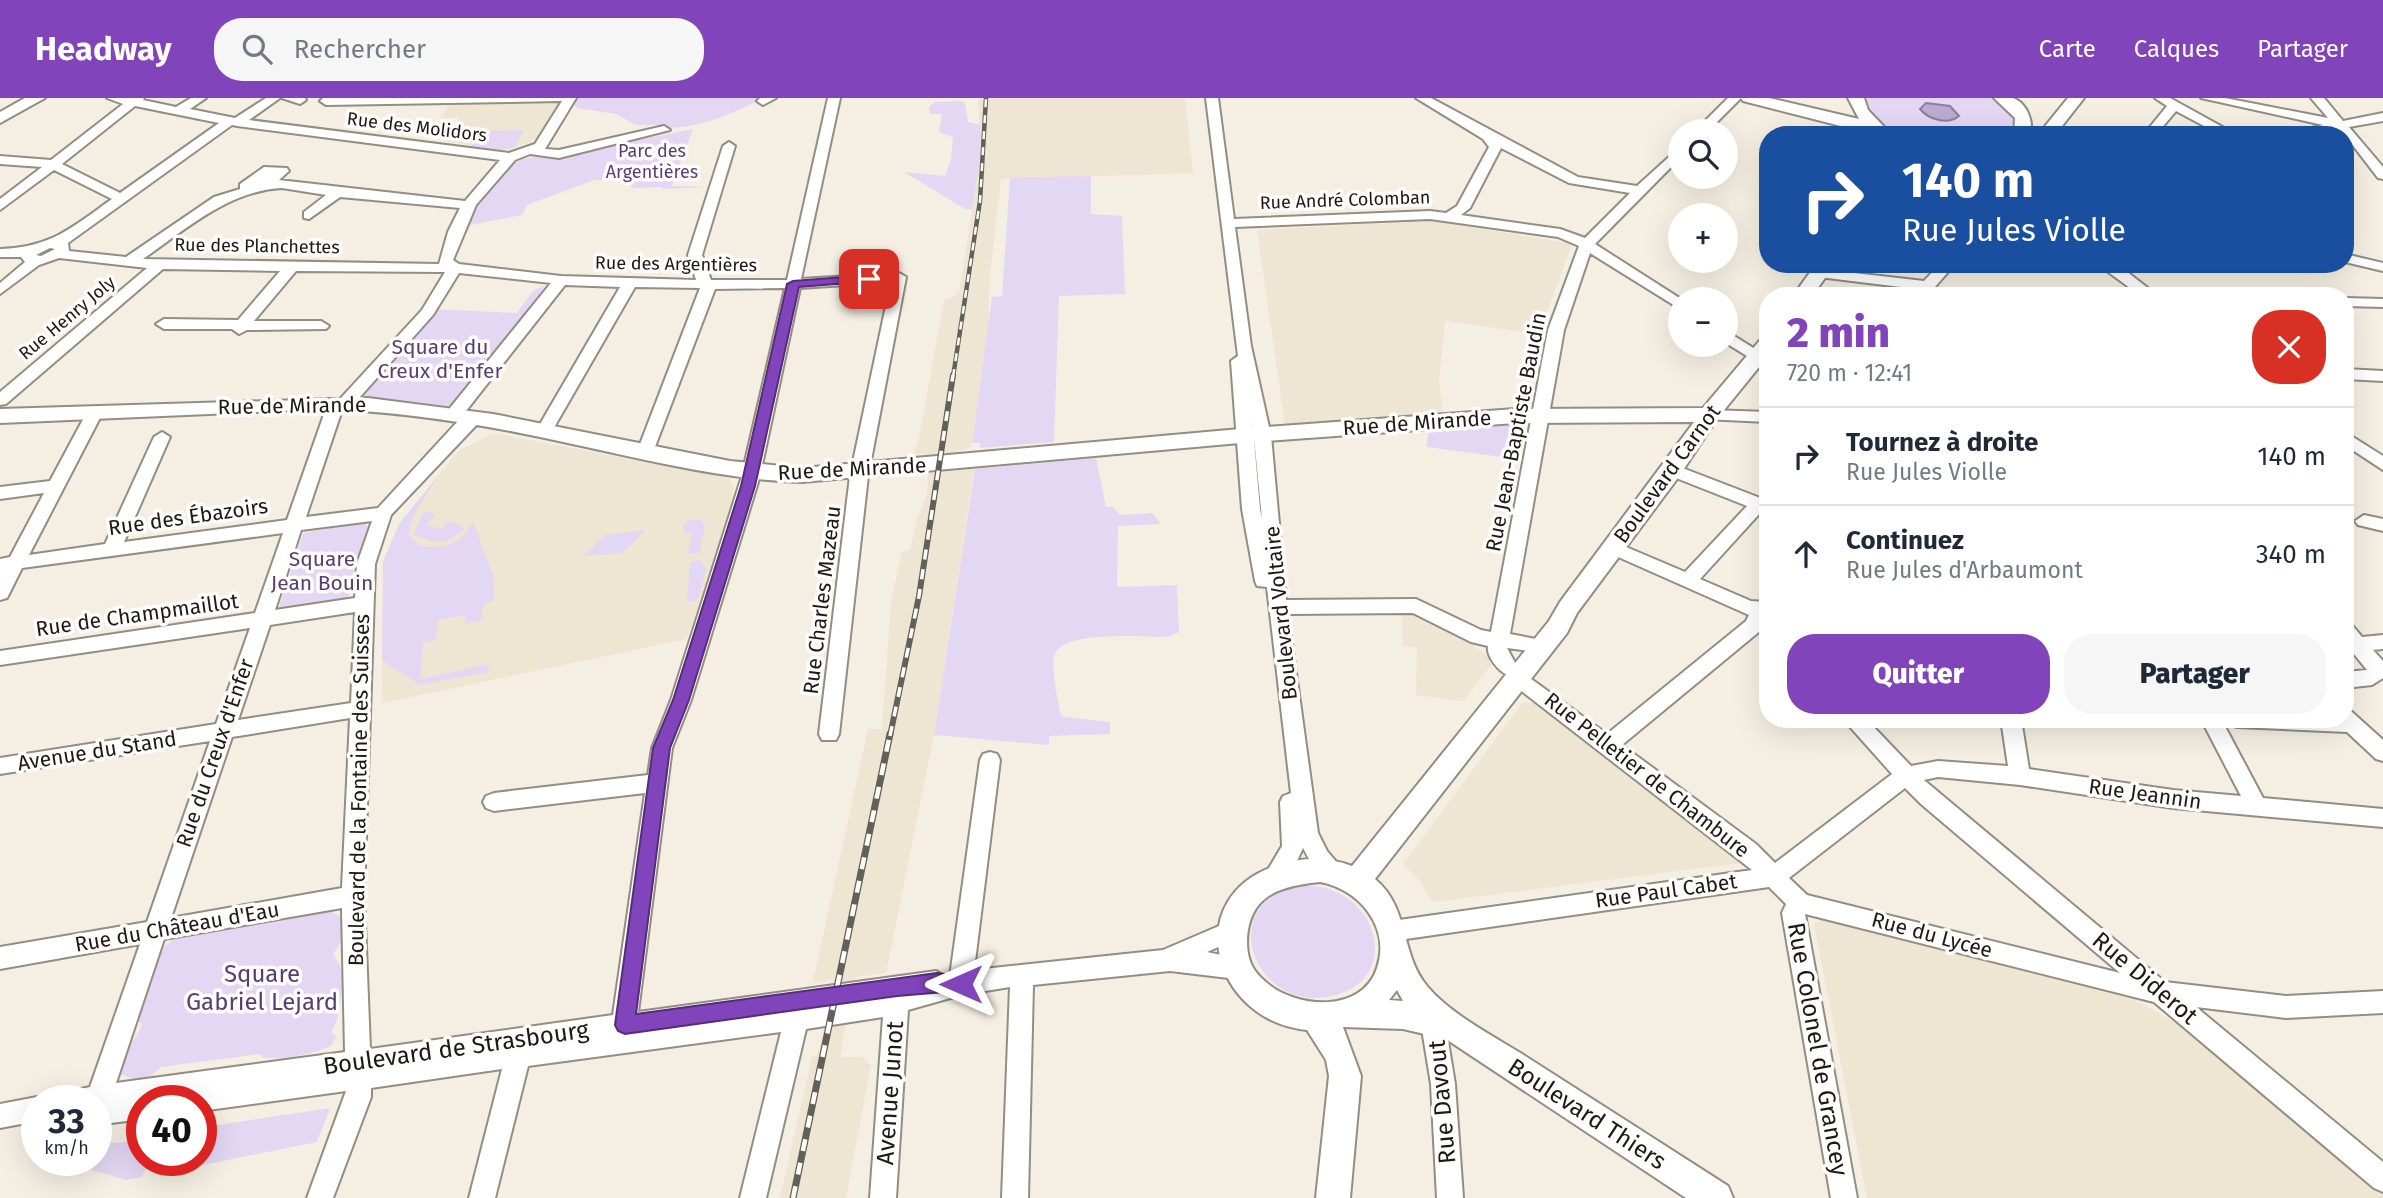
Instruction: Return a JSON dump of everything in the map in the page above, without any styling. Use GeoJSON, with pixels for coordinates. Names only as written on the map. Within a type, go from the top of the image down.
{"type":"FeatureCollection","features":[{"type":"Feature","properties":{"kind":"main road"},"geometry":{"type":"LineString","coordinates":[[0,116],[28,98]]}},
{"type":"Feature","properties":{"kind":"main road"},"geometry":{"type":"LineString","coordinates":[[0,116],[37,98]]}},
{"type":"Feature","properties":{"kind":"main road"},"geometry":{"type":"LineString","coordinates":[[1749,98],[1843,126]]}},
{"type":"Feature","properties":{"kind":"main road"},"geometry":{"type":"LineString","coordinates":[[2002,98],[2022,116],[2024,126]]}},
{"type":"Feature","properties":{"kind":"main road"},"geometry":{"type":"LineString","coordinates":[[2053,126],[2076,98]]}},
{"type":"Feature","properties":{"kind":"main road"},"geometry":{"type":"LineString","coordinates":[[1850,126],[1856,100]]}},
{"type":"Feature","properties":{"kind":"main road"},"geometry":{"type":"LineString","coordinates":[[1856,100],[1861,111],[1876,126]]}},
{"type":"Feature","properties":{"kind":"main road","name":"Boulevard Carnot"},"geometry":{"type":"LineString","coordinates":[[1514,673],[1558,626],[1568,608],[1672,470],[1709,415],[1759,360]]}},
{"type":"Feature","properties":{"kind":"main road","name":"Rue de Mirande"},"geometry":{"type":"LineString","coordinates":[[0,416],[340,403],[466,415],[751,473],[802,475],[1252,435],[1541,414],[1709,415]]}},
{"type":"Feature","properties":{"kind":"main road","name":"Boulevard Carnot"},"geometry":{"type":"LineString","coordinates":[[1346,877],[1367,873],[1484,718],[1514,673],[1529,644],[1546,623],[1568,608]]}},
{"type":"Feature","properties":{"kind":"main road"},"geometry":{"type":"LineString","coordinates":[[1307,870],[1346,877],[1381,903],[1393,944],[1387,980],[1374,996],[1331,1016],[1299,1016],[1275,1007],[1259,995],[1237,968],[1233,930],[1235,918],[1247,895],[1274,877],[1307,870]]}},
{"type":"Feature","properties":{"kind":"main road","name":"Boulevard Thiers"},"geometry":{"type":"LineString","coordinates":[[1393,944],[1417,997],[1441,1020],[1716,1198]]}},
{"type":"Feature","properties":{"kind":"main road","name":"Boulevard Thiers"},"geometry":{"type":"LineString","coordinates":[[1331,1016],[1403,1015],[1441,1020]]}},
{"type":"Feature","properties":{"kind":"main road"},"geometry":{"type":"LineString","coordinates":[[1331,1016],[1336,1047],[1344,1062],[1345,1076],[1333,1198]]}},
{"type":"Feature","properties":{"kind":"street","name":"Rue des Molidors"},"geometry":{"type":"LineString","coordinates":[[113,98],[233,121],[510,157]]}},
{"type":"Feature","properties":{"kind":"street"},"geometry":{"type":"LineString","coordinates":[[177,111],[200,98]]}},
{"type":"Feature","properties":{"kind":"street"},"geometry":{"type":"LineString","coordinates":[[0,290],[42,246],[59,249],[121,200],[233,121],[274,98]]}},
{"type":"Feature","properties":{"kind":"street"},"geometry":{"type":"LineString","coordinates":[[326,101],[559,98]]}},
{"type":"Feature","properties":{"kind":"street"},"geometry":{"type":"LineString","coordinates":[[340,403],[428,312],[455,268],[445,262],[453,231],[467,205],[510,157],[540,147],[570,98]]}},
{"type":"Feature","properties":{"kind":"street"},"geometry":{"type":"LineString","coordinates":[[623,1032],[655,783],[666,732],[681,700],[751,473],[834,98]]}},
{"type":"Feature","properties":{"kind":"street","name":"Boulevard Voltaire"},"geometry":{"type":"LineString","coordinates":[[1212,98],[1242,346],[1250,368],[1251,509],[1281,704],[1293,826],[1293,847],[1274,877]]}},
{"type":"Feature","properties":{"kind":"street"},"geometry":{"type":"LineString","coordinates":[[1422,98],[1492,141],[1521,151],[1574,180],[1640,191]]}},
{"type":"Feature","properties":{"kind":"street"},"geometry":{"type":"LineString","coordinates":[[1714,119],[1735,98]]}},
{"type":"Feature","properties":{"kind":"street"},"geometry":{"type":"LineString","coordinates":[[2161,98],[2214,126]]}},
{"type":"Feature","properties":{"kind":"street"},"geometry":{"type":"LineString","coordinates":[[2207,98],[2337,124]]}},
{"type":"Feature","properties":{"kind":"street"},"geometry":{"type":"LineString","coordinates":[[2315,99],[2337,124]]}},
{"type":"Feature","properties":{"kind":"street"},"geometry":{"type":"LineString","coordinates":[[0,206],[134,100]]}},
{"type":"Feature","properties":{"kind":"street"},"geometry":{"type":"LineString","coordinates":[[2157,126],[2175,105]]}},
{"type":"Feature","properties":{"kind":"street"},"geometry":{"type":"LineString","coordinates":[[2329,126],[2383,117]]}},
{"type":"Feature","properties":{"kind":"street"},"geometry":{"type":"LineString","coordinates":[[532,151],[559,154],[664,130]]}},
{"type":"Feature","properties":{"kind":"street"},"geometry":{"type":"LineString","coordinates":[[1467,214],[1492,141]]}},
{"type":"Feature","properties":{"kind":"street"},"geometry":{"type":"LineString","coordinates":[[2354,143],[2383,175]]}},
{"type":"Feature","properties":{"kind":"street"},"geometry":{"type":"LineString","coordinates":[[645,452],[707,284],[695,255],[729,146]]}},
{"type":"Feature","properties":{"kind":"street"},"geometry":{"type":"LineString","coordinates":[[0,160],[53,164],[121,200]]}},
{"type":"Feature","properties":{"kind":"street","name":"Rue Jean-Baptiste Baudin"},"geometry":{"type":"LineString","coordinates":[[1499,638],[1556,330],[1586,245],[1668,162]]}},
{"type":"Feature","properties":{"kind":"street"},"geometry":{"type":"LineString","coordinates":[[238,192],[269,170],[282,172],[265,185]]}},
{"type":"Feature","properties":{"kind":"street"},"geometry":{"type":"LineString","coordinates":[[130,261],[219,200],[265,185],[282,184],[337,193],[467,205]]}},
{"type":"Feature","properties":{"kind":"street"},"geometry":{"type":"LineString","coordinates":[[309,215],[337,193]]}},
{"type":"Feature","properties":{"kind":"street","name":"Rue André Colomban"},"geometry":{"type":"LineString","coordinates":[[1227,223],[1430,215],[1449,217],[1467,214],[1560,233],[1586,245]]}},
{"type":"Feature","properties":{"kind":"street"},"geometry":{"type":"LineString","coordinates":[[1586,245],[1668,297]]}},
{"type":"Feature","properties":{"kind":"street","name":"Rue des Planchettes"},"geometry":{"type":"LineString","coordinates":[[59,249],[159,265],[455,268]]}},
{"type":"Feature","properties":{"kind":"street"},"geometry":{"type":"LineString","coordinates":[[0,253],[32,257]]}},
{"type":"Feature","properties":{"kind":"street"},"geometry":{"type":"LineString","coordinates":[[2354,260],[2383,267]]}},
{"type":"Feature","properties":{"kind":"street","name":"Rue Henry Joly"},"geometry":{"type":"LineString","coordinates":[[0,400],[159,265]]}},
{"type":"Feature","properties":{"kind":"street"},"geometry":{"type":"LineString","coordinates":[[230,334],[246,324],[292,266]]}},
{"type":"Feature","properties":{"kind":"street","name":"Rue des Argentières"},"geometry":{"type":"LineString","coordinates":[[455,268],[561,280],[631,283],[793,284],[897,276]]}},
{"type":"Feature","properties":{"kind":"street"},"geometry":{"type":"LineString","coordinates":[[1840,273],[1905,287]]}},
{"type":"Feature","properties":{"kind":"street"},"geometry":{"type":"LineString","coordinates":[[1927,287],[1940,273]]}},
{"type":"Feature","properties":{"kind":"street"},"geometry":{"type":"LineString","coordinates":[[2116,273],[2134,287]]}},
{"type":"Feature","properties":{"kind":"street","name":"Rue Charles Mazeau"},"geometry":{"type":"LineString","coordinates":[[829,734],[860,471],[899,279],[897,276]]}},
{"type":"Feature","properties":{"kind":"street","name":"Boulevard de la Fontaine des Suisses"},"geometry":{"type":"LineString","coordinates":[[320,1198],[359,1097],[353,896],[366,564],[383,513],[465,425],[466,415],[561,280]]}},
{"type":"Feature","properties":{"kind":"street"},"geometry":{"type":"LineString","coordinates":[[544,431],[631,283]]}},
{"type":"Feature","properties":{"kind":"street"},"geometry":{"type":"LineString","coordinates":[[2354,302],[2383,303]]}},
{"type":"Feature","properties":{"kind":"street"},"geometry":{"type":"LineString","coordinates":[[164,324],[321,326]]}},
{"type":"Feature","properties":{"kind":"street"},"geometry":{"type":"LineString","coordinates":[[1738,342],[1759,352]]}},
{"type":"Feature","properties":{"kind":"street"},"geometry":{"type":"LineString","coordinates":[[2354,374],[2382,376]]}},
{"type":"Feature","properties":{"kind":"street","name":"Rue du Creux d'Enfer"},"geometry":{"type":"LineString","coordinates":[[99,1085],[155,931],[293,526],[340,403]]}},
{"type":"Feature","properties":{"kind":"street"},"geometry":{"type":"LineString","coordinates":[[0,593],[8,564],[56,486],[95,412]]}},
{"type":"Feature","properties":{"kind":"street"},"geometry":{"type":"LineString","coordinates":[[1709,415],[1759,417]]}},
{"type":"Feature","properties":{"kind":"street","name":"Boulevard Voltaire"},"geometry":{"type":"LineString","coordinates":[[1252,435],[1278,607],[1307,833],[1319,858],[1346,877]]}},
{"type":"Feature","properties":{"kind":"street"},"geometry":{"type":"LineString","coordinates":[[111,550],[162,437]]}},
{"type":"Feature","properties":{"kind":"street"},"geometry":{"type":"LineString","coordinates":[[2358,455],[2383,464]]}},
{"type":"Feature","properties":{"kind":"street"},"geometry":{"type":"LineString","coordinates":[[2358,455],[2383,470]]}},
{"type":"Feature","properties":{"kind":"street"},"geometry":{"type":"LineString","coordinates":[[1672,470],[1759,505]]}},
{"type":"Feature","properties":{"kind":"street"},"geometry":{"type":"LineString","coordinates":[[0,493],[56,486]]}},
{"type":"Feature","properties":{"kind":"street"},"geometry":{"type":"LineString","coordinates":[[1688,580],[1759,511]]}},
{"type":"Feature","properties":{"kind":"street","name":"Rue des Ébazoirs"},"geometry":{"type":"LineString","coordinates":[[8,564],[383,513]]}},
{"type":"Feature","properties":{"kind":"street"},"geometry":{"type":"LineString","coordinates":[[2364,521],[2383,525]]}},
{"type":"Feature","properties":{"kind":"street"},"geometry":{"type":"LineString","coordinates":[[1613,548],[1749,608],[1759,609]]}},
{"type":"Feature","properties":{"kind":"street","name":"Rue de Champmaillot"},"geometry":{"type":"LineString","coordinates":[[0,657],[363,604]]}},
{"type":"Feature","properties":{"kind":"street"},"geometry":{"type":"LineString","coordinates":[[1278,607],[1362,604],[1416,606],[1478,637],[1529,644]]}},
{"type":"Feature","properties":{"kind":"street"},"geometry":{"type":"LineString","coordinates":[[1609,744],[1753,626],[1759,618]]}},
{"type":"Feature","properties":{"kind":"street"},"geometry":{"type":"LineString","coordinates":[[2354,637],[2383,642]]}},
{"type":"Feature","properties":{"kind":"street"},"geometry":{"type":"LineString","coordinates":[[1499,638],[1497,651],[1514,673]]}},
{"type":"Feature","properties":{"kind":"street"},"geometry":{"type":"LineString","coordinates":[[2354,639],[2383,663]]}},
{"type":"Feature","properties":{"kind":"street"},"geometry":{"type":"LineString","coordinates":[[2354,639],[2377,666],[2379,673],[2372,677],[2354,679]]}},
{"type":"Feature","properties":{"kind":"street","name":"Rue Pelletier de Chambure"},"geometry":{"type":"LineString","coordinates":[[1514,673],[1748,851],[1775,876]]}},
{"type":"Feature","properties":{"kind":"street","name":"Avenue du Stand"},"geometry":{"type":"LineString","coordinates":[[0,766],[360,709]]}},
{"type":"Feature","properties":{"kind":"street"},"geometry":{"type":"LineString","coordinates":[[2354,726],[2383,753]]}},
{"type":"Feature","properties":{"kind":"street","name":"Rue Diderot"},"geometry":{"type":"LineString","coordinates":[[1862,728],[1928,798],[2161,990],[2383,1179]]}},
{"type":"Feature","properties":{"kind":"street"},"geometry":{"type":"LineString","coordinates":[[2012,728],[2020,776]]}},
{"type":"Feature","properties":{"kind":"street"},"geometry":{"type":"LineString","coordinates":[[2216,728],[2257,807]]}},
{"type":"Feature","properties":{"kind":"street"},"geometry":{"type":"LineString","coordinates":[[961,984],[990,760]]}},
{"type":"Feature","properties":{"kind":"street","name":"Rue Jeannin"},"geometry":{"type":"LineString","coordinates":[[1908,776],[1938,769],[2020,776],[2173,799],[2383,818]]}},
{"type":"Feature","properties":{"kind":"street","name":"Rue Paul Cabet"},"geometry":{"type":"LineString","coordinates":[[1393,944],[1775,876],[1894,783],[1908,776]]}},
{"type":"Feature","properties":{"kind":"street"},"geometry":{"type":"LineString","coordinates":[[494,802],[655,783]]}},
{"type":"Feature","properties":{"kind":"street"},"geometry":{"type":"LineString","coordinates":[[1775,876],[1800,903]]}},
{"type":"Feature","properties":{"kind":"street","name":"Rue du Château d'Eau"},"geometry":{"type":"LineString","coordinates":[[0,958],[353,896]]}},
{"type":"Feature","properties":{"kind":"street","name":"Rue du Lycée"},"geometry":{"type":"LineString","coordinates":[[1800,903],[2144,990],[2286,1007],[2383,1002]]}},
{"type":"Feature","properties":{"kind":"street","name":"Rue Colonel de Grancey"},"geometry":{"type":"LineString","coordinates":[[1800,903],[1793,913],[1844,1198]]}},
{"type":"Feature","properties":{"kind":"street"},"geometry":{"type":"LineString","coordinates":[[1158,960],[1233,930]]}},
{"type":"Feature","properties":{"kind":"street"},"geometry":{"type":"LineString","coordinates":[[2098,979],[2109,961],[2109,948]]}},
{"type":"Feature","properties":{"kind":"street"},"geometry":{"type":"LineString","coordinates":[[1158,960],[1217,963],[1237,968]]}},
{"type":"Feature","properties":{"kind":"street","name":"Boulevard de Strasbourg"},"geometry":{"type":"LineString","coordinates":[[112,1101],[897,995],[937,982],[961,984],[1158,960]]}},
{"type":"Feature","properties":{"kind":"street"},"geometry":{"type":"LineString","coordinates":[[1015,1198],[1022,976]]}},
{"type":"Feature","properties":{"kind":"street","name":"Avenue Junot"},"geometry":{"type":"LineString","coordinates":[[883,1198],[897,995]]}},
{"type":"Feature","properties":{"kind":"street"},"geometry":{"type":"LineString","coordinates":[[753,1198],[793,1028],[791,1010]]}},
{"type":"Feature","properties":{"kind":"street","name":"Rue Davout"},"geometry":{"type":"LineString","coordinates":[[1441,1020],[1450,1198]]}},
{"type":"Feature","properties":{"kind":"street"},"geometry":{"type":"LineString","coordinates":[[482,1198],[521,1046]]}},
{"type":"Feature","properties":{"kind":"street","name":"Boulevard de Strasbourg"},"geometry":{"type":"LineString","coordinates":[[217,1095],[357,1069]]}},
{"type":"Feature","properties":{"kind":"street"},"geometry":{"type":"LineString","coordinates":[[0,1116],[21,1112]]}},
{"type":"Feature","properties":{"kind":"street"},"geometry":{"type":"LineString","coordinates":[[0,1129],[21,1125]]}},
{"type":"Feature","properties":{"kind":"shaded area"},"geometry":{"type":"Polygon","coordinates":[[[978,98],[1185,98],[1193,173],[1001,179],[990,275],[988,329],[971,447],[953,453],[950,471],[974,469],[934,735],[886,973],[856,977],[842,1042],[841,1057],[861,1057],[871,1065],[846,1198],[780,1198],[812,1057],[816,1056],[821,1043],[833,980],[813,982],[868,729],[882,729],[891,602],[902,551],[910,550],[917,518],[927,495],[928,473],[933,473],[935,454],[914,454],[944,301],[959,293],[981,153],[978,98]]]}},
{"type":"Feature","properties":{"kind":"shaded area"},"geometry":{"type":"Polygon","coordinates":[[[565,99],[539,138],[511,149],[499,150],[444,141],[459,118],[440,118],[452,101],[565,99]]]}},
{"type":"Feature","properties":{"kind":"shaded area"},"geometry":{"type":"Polygon","coordinates":[[[1926,103],[1950,106],[1959,116],[1944,121],[1933,118],[1920,109],[1926,103]]]}},
{"type":"Feature","properties":{"kind":"shaded area"},"geometry":{"type":"Polygon","coordinates":[[[1432,221],[1569,243],[1571,247],[1539,334],[1445,321],[1439,380],[1443,412],[1285,425],[1257,230],[1432,221]]]}},
{"type":"Feature","properties":{"kind":"shaded area"},"geometry":{"type":"Polygon","coordinates":[[[493,433],[728,478],[734,486],[728,517],[687,639],[382,703],[383,562],[399,524],[458,451],[493,433]]]}},
{"type":"Feature","properties":{"kind":"shaded area"},"geometry":{"type":"Polygon","coordinates":[[[1402,612],[1417,614],[1458,634],[1491,659],[1492,664],[1463,701],[1416,695],[1417,647],[1402,646],[1402,612]]]}},
{"type":"Feature","properties":{"kind":"shaded area"},"geometry":{"type":"Polygon","coordinates":[[[1523,702],[1534,703],[1644,789],[1653,785],[1743,856],[1742,863],[1433,902],[1419,880],[1403,864],[1523,702]]]}},
{"type":"Feature","properties":{"kind":"shaded area"},"geometry":{"type":"Polygon","coordinates":[[[1821,919],[2134,1000],[2184,1027],[2383,1194],[2383,1198],[1867,1198],[1814,924],[1821,919]]]}},
{"type":"Feature","properties":{"kind":"green space"},"geometry":{"type":"Polygon","coordinates":[[[578,98],[763,98],[706,122],[667,128],[665,125],[636,125],[616,114],[577,108],[573,103],[578,98]]]}},
{"type":"Feature","properties":{"kind":"green space"},"geometry":{"type":"Polygon","coordinates":[[[1862,98],[1998,98],[2016,113],[2015,126],[1884,126],[1870,117],[1862,98]]]}},
{"type":"Feature","properties":{"kind":"green space"},"geometry":{"type":"Polygon","coordinates":[[[935,102],[965,103],[968,122],[980,125],[981,153],[972,209],[965,209],[904,172],[945,176],[951,160],[953,137],[939,132],[942,114],[930,114],[929,107],[935,102]]]}},
{"type":"Feature","properties":{"kind":"green space","name":"Parc des Argentières"},"geometry":{"type":"Polygon","coordinates":[[[693,129],[672,186],[709,187],[635,188],[617,180],[594,180],[527,205],[522,215],[465,226],[487,190],[507,168],[519,161],[693,129]]]}},
{"type":"Feature","properties":{"kind":"green space"},"geometry":{"type":"Polygon","coordinates":[[[524,130],[515,147],[499,150],[470,146],[472,144],[456,132],[524,130]]]}},
{"type":"Feature","properties":{"kind":"green space"},"geometry":{"type":"Polygon","coordinates":[[[1091,176],[1091,214],[1122,216],[1125,294],[1059,296],[1054,442],[980,448],[980,443],[972,443],[992,297],[1002,296],[1010,178],[1091,176]]]}},
{"type":"Feature","properties":{"kind":"green space","name":"Square du Creux d'Enfer"},"geometry":{"type":"Polygon","coordinates":[[[545,285],[516,333],[463,401],[449,406],[358,395],[432,309],[517,313],[532,292],[545,285]]]}},
{"type":"Feature","properties":{"kind":"green space"},"geometry":{"type":"Polygon","coordinates":[[[1516,424],[1522,433],[1517,459],[1427,447],[1428,428],[1516,424]]]}},
{"type":"Feature","properties":{"kind":"green space"},"geometry":{"type":"Polygon","coordinates":[[[1096,458],[1106,507],[1113,507],[1120,515],[1152,513],[1161,524],[1118,526],[1117,587],[1177,585],[1179,632],[1168,637],[1086,638],[1059,648],[1053,663],[1060,713],[1064,717],[1110,722],[1110,734],[1049,736],[1049,745],[934,735],[975,469],[1096,458]]]}},
{"type":"Feature","properties":{"kind":"green space"},"geometry":{"type":"Polygon","coordinates":[[[437,477],[415,513],[409,536],[421,546],[445,546],[463,536],[473,522],[494,578],[494,601],[483,604],[481,620],[465,624],[465,615],[438,620],[436,640],[423,643],[420,679],[489,664],[488,672],[420,685],[382,660],[383,562],[399,524],[437,477]]]}},
{"type":"Feature","properties":{"kind":"green space"},"geometry":{"type":"Polygon","coordinates":[[[424,511],[436,514],[426,525],[441,529],[447,522],[459,524],[464,530],[447,541],[432,541],[413,534],[424,511]]]}},
{"type":"Feature","properties":{"kind":"green space"},"geometry":{"type":"Polygon","coordinates":[[[700,519],[705,524],[700,553],[687,554],[693,533],[684,533],[683,525],[688,520],[700,519]]]}},
{"type":"Feature","properties":{"kind":"green space","name":"Square Jean Bouin"},"geometry":{"type":"Polygon","coordinates":[[[363,522],[368,526],[354,566],[349,596],[343,600],[279,607],[303,533],[363,522]]]}},
{"type":"Feature","properties":{"kind":"green space"},"geometry":{"type":"Polygon","coordinates":[[[646,530],[622,553],[583,556],[605,535],[646,530]]]}},
{"type":"Feature","properties":{"kind":"green space"},"geometry":{"type":"Polygon","coordinates":[[[699,560],[707,569],[697,601],[687,601],[690,563],[699,560]]]}},
{"type":"Feature","properties":{"kind":"green space"},"geometry":{"type":"Polygon","coordinates":[[[1299,886],[1326,888],[1348,899],[1364,915],[1373,934],[1375,954],[1368,973],[1352,988],[1327,997],[1301,996],[1279,987],[1263,971],[1253,952],[1251,931],[1257,912],[1273,896],[1299,886]]]}},
{"type":"Feature","properties":{"kind":"green space","name":"Square Gabriel Lejard"},"geometry":{"type":"Polygon","coordinates":[[[326,910],[342,917],[344,937],[333,954],[341,967],[342,983],[339,1011],[331,1032],[336,1037],[331,1046],[290,1057],[263,1058],[260,1054],[161,1067],[142,1083],[121,1074],[122,1060],[142,1024],[134,1019],[141,998],[148,991],[143,985],[156,952],[180,935],[326,910]]]}},
{"type":"Feature","properties":{"kind":"green space"},"geometry":{"type":"Polygon","coordinates":[[[330,1108],[317,1142],[217,1162],[217,1125],[330,1108]]]}},
{"type":"Feature","properties":{"kind":"green space"},"geometry":{"type":"Polygon","coordinates":[[[126,1142],[126,1176],[141,1177],[127,1180],[112,1176],[112,1143],[126,1142]]]}},
{"type":"Feature","properties":{"kind":"railway"},"geometry":{"type":"LineString","coordinates":[[953,377],[980,201],[986,98]]}},
{"type":"Feature","properties":{"kind":"railway"},"geometry":{"type":"LineString","coordinates":[[890,736],[919,596],[953,375]]}},
{"type":"Feature","properties":{"kind":"railway"},"geometry":{"type":"LineString","coordinates":[[793,1198],[890,734]]}},
{"type":"Feature","properties":{"kind":"route"},"geometry":{"type":"LineString","coordinates":[[869,279],[793,284],[748,486],[691,661],[681,700],[666,732],[662,748],[655,783],[625,1025],[937,982],[961,984]]}}]}
